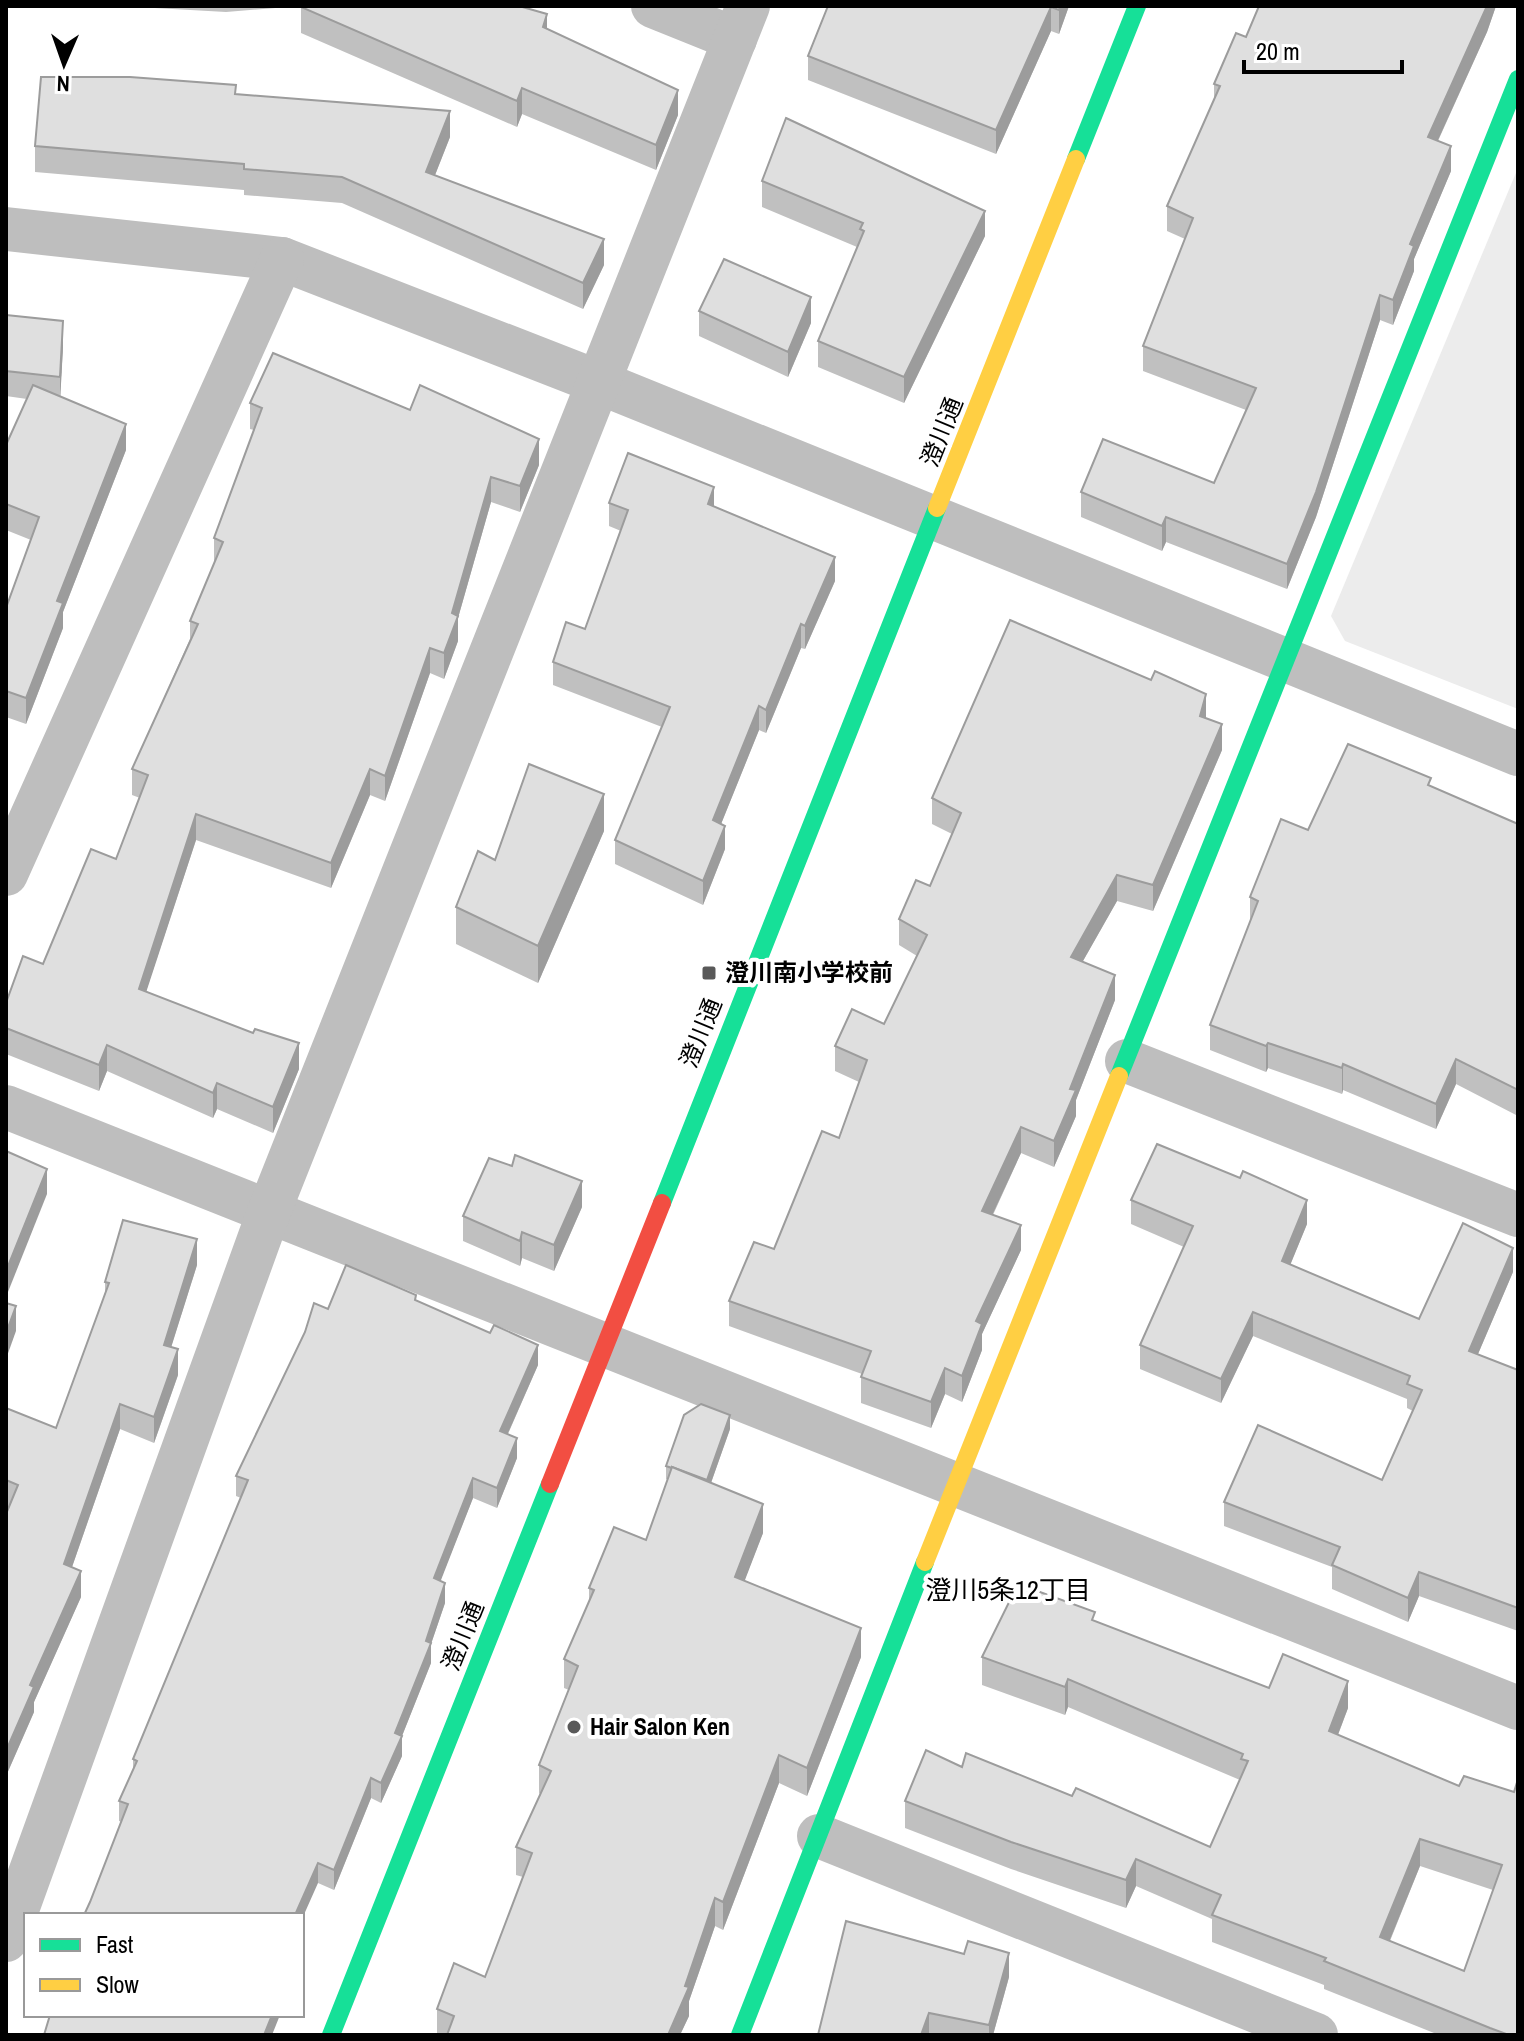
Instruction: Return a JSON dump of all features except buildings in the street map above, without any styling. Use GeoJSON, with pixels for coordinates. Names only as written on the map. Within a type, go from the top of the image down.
{"type":"FeatureCollection","features":[{"type":"Feature","properties":{"kind":"street"},"geometry":{"type":"LineString","coordinates":[[6,1940],[270,1209],[742,22],[653,6]]}},
{"type":"Feature","properties":{"kind":"street","name":"澄川通"},"geometry":{"type":"LineString","coordinates":[[331,2035],[1137,6]]}},
{"type":"Feature","properties":{"kind":"street"},"geometry":{"type":"LineString","coordinates":[[740,2035],[956,1483],[1518,79]]}},
{"type":"Feature","properties":{"kind":"street"},"geometry":{"type":"LineString","coordinates":[[6,229],[282,259],[598,382],[1518,754]]}},
{"type":"Feature","properties":{"kind":"street"},"geometry":{"type":"LineString","coordinates":[[6,874],[282,259]]}},
{"type":"Feature","properties":{"kind":"street"},"geometry":{"type":"LineString","coordinates":[[1127,1061],[1518,1215]]}},
{"type":"Feature","properties":{"kind":"street"},"geometry":{"type":"LineString","coordinates":[[6,1107],[270,1209],[1518,1708]]}},
{"type":"Feature","properties":{"kind":"street"},"geometry":{"type":"LineString","coordinates":[[819,1836],[1316,2035]]}},
{"type":"Feature","properties":{"kind":"shaded area"},"geometry":{"type":"Polygon","coordinates":[[[1518,168],[1518,709],[1345,641],[1331,616],[1518,168]]]}},
{"type":"Feature","properties":{"kind":"traffic: fast"},"geometry":{"type":"LineString","coordinates":[[1076,159],[1137,6]]}},
{"type":"Feature","properties":{"kind":"traffic: fast"},"geometry":{"type":"LineString","coordinates":[[1119,1076],[1518,79]]}},
{"type":"Feature","properties":{"kind":"traffic: fast"},"geometry":{"type":"LineString","coordinates":[[662,1203],[937,508]]}},
{"type":"Feature","properties":{"kind":"traffic: fast"},"geometry":{"type":"LineString","coordinates":[[331,2035],[550,1484]]}},
{"type":"Feature","properties":{"kind":"traffic: fast"},"geometry":{"type":"LineString","coordinates":[[740,2035],[925,1562]]}},
{"type":"Feature","properties":{"kind":"traffic: slow"},"geometry":{"type":"LineString","coordinates":[[937,508],[1076,159]]}},
{"type":"Feature","properties":{"kind":"traffic: slow"},"geometry":{"type":"LineString","coordinates":[[925,1562],[1119,1076]]}},
{"type":"Feature","properties":{"kind":"traffic: jam"},"geometry":{"type":"LineString","coordinates":[[550,1484],[662,1203]]}},
{"type":"Feature","properties":{"kind":"place","name":"澄川南小学校前"},"geometry":{"type":"Point","coordinates":[709,973]}},
{"type":"Feature","properties":{"kind":"place","name":"Hair Salon Ken"},"geometry":{"type":"Point","coordinates":[574,1727]}},
{"type":"Feature","properties":{"kind":"district","name":"澄川5条12丁目"},"geometry":{"type":"Point","coordinates":[1008,1590]}}]}
